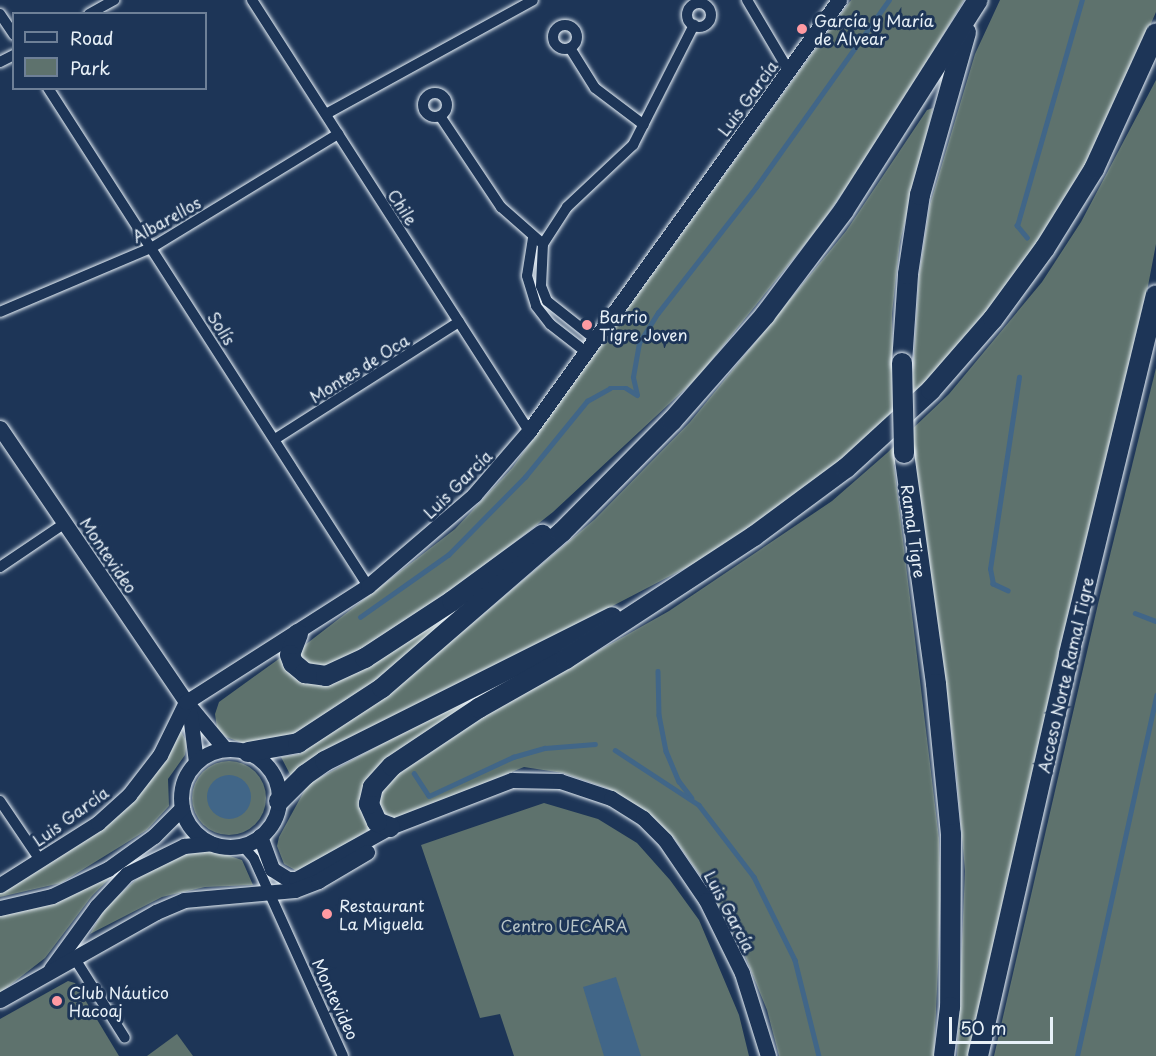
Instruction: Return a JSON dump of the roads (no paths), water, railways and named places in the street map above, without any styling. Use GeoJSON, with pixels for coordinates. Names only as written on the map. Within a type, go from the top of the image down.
{"type":"FeatureCollection","features":[{"type":"Feature","properties":{"kind":"highway","name":"Ramal Tigre"},"geometry":{"type":"LineString","coordinates":[[944,1056],[950,1007],[951,834],[936,684],[904,453],[902,363],[908,274],[920,195],[975,6]]}},
{"type":"Feature","properties":{"kind":"highway"},"geometry":{"type":"LineString","coordinates":[[248,752],[298,743],[382,688],[562,532],[672,421],[765,315],[844,210],[975,6]]}},
{"type":"Feature","properties":{"kind":"highway"},"geometry":{"type":"LineString","coordinates":[[390,827],[377,822],[369,804],[374,787],[392,766],[434,735],[566,659],[687,579],[819,490],[883,438],[993,319],[1045,248],[1094,170],[1156,33]]}},
{"type":"Feature","properties":{"kind":"highway","name":"Acceso Norte Ramal Tigre"},"geometry":{"type":"LineString","coordinates":[[978,1056],[1069,654],[1156,295]]}},
{"type":"Feature","properties":{"kind":"highway"},"geometry":{"type":"LineString","coordinates":[[298,634],[290,655],[305,673],[326,675],[365,658],[452,601],[617,475]]}},
{"type":"Feature","properties":{"kind":"highway"},"geometry":{"type":"LineString","coordinates":[[279,801],[305,775],[325,761],[687,579]]}},
{"type":"Feature","properties":{"kind":"street"},"geometry":{"type":"LineString","coordinates":[[93,12],[114,0]]}},
{"type":"Feature","properties":{"kind":"street","name":"Chile"},"geometry":{"type":"LineString","coordinates":[[252,0],[529,431]]}},
{"type":"Feature","properties":{"kind":"street"},"geometry":{"type":"LineString","coordinates":[[326,114],[514,5],[533,0]]}},
{"type":"Feature","properties":{"kind":"street"},"geometry":{"type":"LineString","coordinates":[[747,0],[789,71]]}},
{"type":"Feature","properties":{"kind":"street","name":"Luis García"},"geometry":{"type":"LineString","coordinates":[[0,885],[98,823],[145,778],[186,702],[298,634],[368,586],[448,520],[529,431],[839,0]]}},
{"type":"Feature","properties":{"kind":"street"},"geometry":{"type":"LineString","coordinates":[[0,14],[12,32]]}},
{"type":"Feature","properties":{"kind":"street"},"geometry":{"type":"LineString","coordinates":[[591,345],[547,301],[542,286],[543,244],[567,207],[622,159],[644,125],[694,25]]}},
{"type":"Feature","properties":{"kind":"street"},"geometry":{"type":"LineString","coordinates":[[570,48],[595,88],[644,125]]}},
{"type":"Feature","properties":{"kind":"street","name":"Solís"},"geometry":{"type":"LineString","coordinates":[[49,90],[153,246],[368,586]]}},
{"type":"Feature","properties":{"kind":"street"},"geometry":{"type":"LineString","coordinates":[[440,116],[482,183],[533,238],[543,244]]}},
{"type":"Feature","properties":{"kind":"street","name":"Albarellos"},"geometry":{"type":"LineString","coordinates":[[0,312],[153,246],[338,134]]}},
{"type":"Feature","properties":{"kind":"street"},"geometry":{"type":"LineString","coordinates":[[533,238],[527,276],[536,306],[550,324],[591,345]]}},
{"type":"Feature","properties":{"kind":"street","name":"Montes de Oca"},"geometry":{"type":"LineString","coordinates":[[275,439],[459,322]]}},
{"type":"Feature","properties":{"kind":"street","name":"Montevideo"},"geometry":{"type":"LineString","coordinates":[[0,428],[186,702],[205,729],[225,749]]}},
{"type":"Feature","properties":{"kind":"street"},"geometry":{"type":"LineString","coordinates":[[0,567],[65,523]]}},
{"type":"Feature","properties":{"kind":"street"},"geometry":{"type":"LineString","coordinates":[[205,729],[204,711],[220,683]]}},
{"type":"Feature","properties":{"kind":"street","name":"Montevideo"},"geometry":{"type":"LineString","coordinates":[[186,702],[196,739],[196,762]]}},
{"type":"Feature","properties":{"kind":"street"},"geometry":{"type":"LineString","coordinates":[[225,749],[248,752],[268,767],[276,783],[279,801],[270,827],[260,836],[242,845],[212,843],[192,829],[182,808],[183,783],[196,762],[225,749]]}},
{"type":"Feature","properties":{"kind":"street","name":"Luis García"},"geometry":{"type":"LineString","coordinates":[[272,869],[288,879],[296,879],[390,827],[420,818],[495,786],[528,779],[583,787],[611,798],[643,818],[665,840],[706,900],[742,973],[768,1056]]}},
{"type":"Feature","properties":{"kind":"street"},"geometry":{"type":"LineString","coordinates":[[0,801],[40,860]]}},
{"type":"Feature","properties":{"kind":"street"},"geometry":{"type":"LineString","coordinates":[[0,908],[52,896],[100,873],[154,836],[182,808]]}},
{"type":"Feature","properties":{"kind":"street","name":"Luis García"},"geometry":{"type":"LineString","coordinates":[[0,1000],[156,912],[184,900],[296,890],[318,881],[420,818]]}},
{"type":"Feature","properties":{"kind":"street"},"geometry":{"type":"LineString","coordinates":[[260,836],[272,869],[266,893]]}},
{"type":"Feature","properties":{"kind":"street","name":"Luis García"},"geometry":{"type":"LineString","coordinates":[[50,970],[97,906],[127,874],[183,846],[212,843]]}},
{"type":"Feature","properties":{"kind":"street","name":"Montevideo"},"geometry":{"type":"LineString","coordinates":[[242,845],[254,860],[266,893],[344,1056]]}},
{"type":"Feature","properties":{"kind":"street"},"geometry":{"type":"LineString","coordinates":[[75,959],[125,1038]]}},
{"type":"Feature","properties":{"kind":"water"},"geometry":{"type":"Polygon","coordinates":[[[229,775],[244,782],[251,797],[244,812],[229,819],[214,812],[207,797],[214,782],[229,775]]]}},
{"type":"Feature","properties":{"kind":"water"},"geometry":{"type":"Polygon","coordinates":[[[616,977],[641,1056],[604,1056],[583,987],[616,977]]]}},
{"type":"Feature","properties":{"kind":"waterway"},"geometry":{"type":"LineString","coordinates":[[637,395],[633,377],[639,343],[658,313],[756,187],[889,0]]}},
{"type":"Feature","properties":{"kind":"waterway"},"geometry":{"type":"LineString","coordinates":[[1027,238],[1017,226],[1082,0]]}},
{"type":"Feature","properties":{"kind":"waterway"},"geometry":{"type":"LineString","coordinates":[[1008,591],[993,584],[990,569],[1019,377]]}},
{"type":"Feature","properties":{"kind":"waterway"},"geometry":{"type":"LineString","coordinates":[[360,617],[448,555],[525,477],[587,401],[610,388],[626,388],[637,395]]}},
{"type":"Feature","properties":{"kind":"waterway"},"geometry":{"type":"LineString","coordinates":[[1135,613],[1156,621]]}},
{"type":"Feature","properties":{"kind":"waterway"},"geometry":{"type":"LineString","coordinates":[[658,671],[659,715],[666,751],[679,781],[692,798]]}},
{"type":"Feature","properties":{"kind":"waterway"},"geometry":{"type":"LineString","coordinates":[[1077,1056],[1156,696]]}},
{"type":"Feature","properties":{"kind":"waterway"},"geometry":{"type":"LineString","coordinates":[[414,773],[429,796],[513,757],[545,748],[595,744]]}},
{"type":"Feature","properties":{"kind":"waterway"},"geometry":{"type":"LineString","coordinates":[[615,750],[699,805],[754,877],[795,960],[819,1056]]}},
{"type":"Feature","properties":{"kind":"place","name":"García y María de Alvear"},"geometry":{"type":"Point","coordinates":[802,29]}},
{"type":"Feature","properties":{"kind":"place","name":"Barrio Tigre Joven"},"geometry":{"type":"Point","coordinates":[587,325]}},
{"type":"Feature","properties":{"kind":"place","name":"Restaurant La Miguela"},"geometry":{"type":"Point","coordinates":[327,914]}},
{"type":"Feature","properties":{"kind":"place","name":"Club Náutico Hacoaj"},"geometry":{"type":"Point","coordinates":[57,1001]}},
{"type":"Feature","properties":{"kind":"park label","name":"Centro UECARA"},"geometry":{"type":"Point","coordinates":[564,925]}}]}
